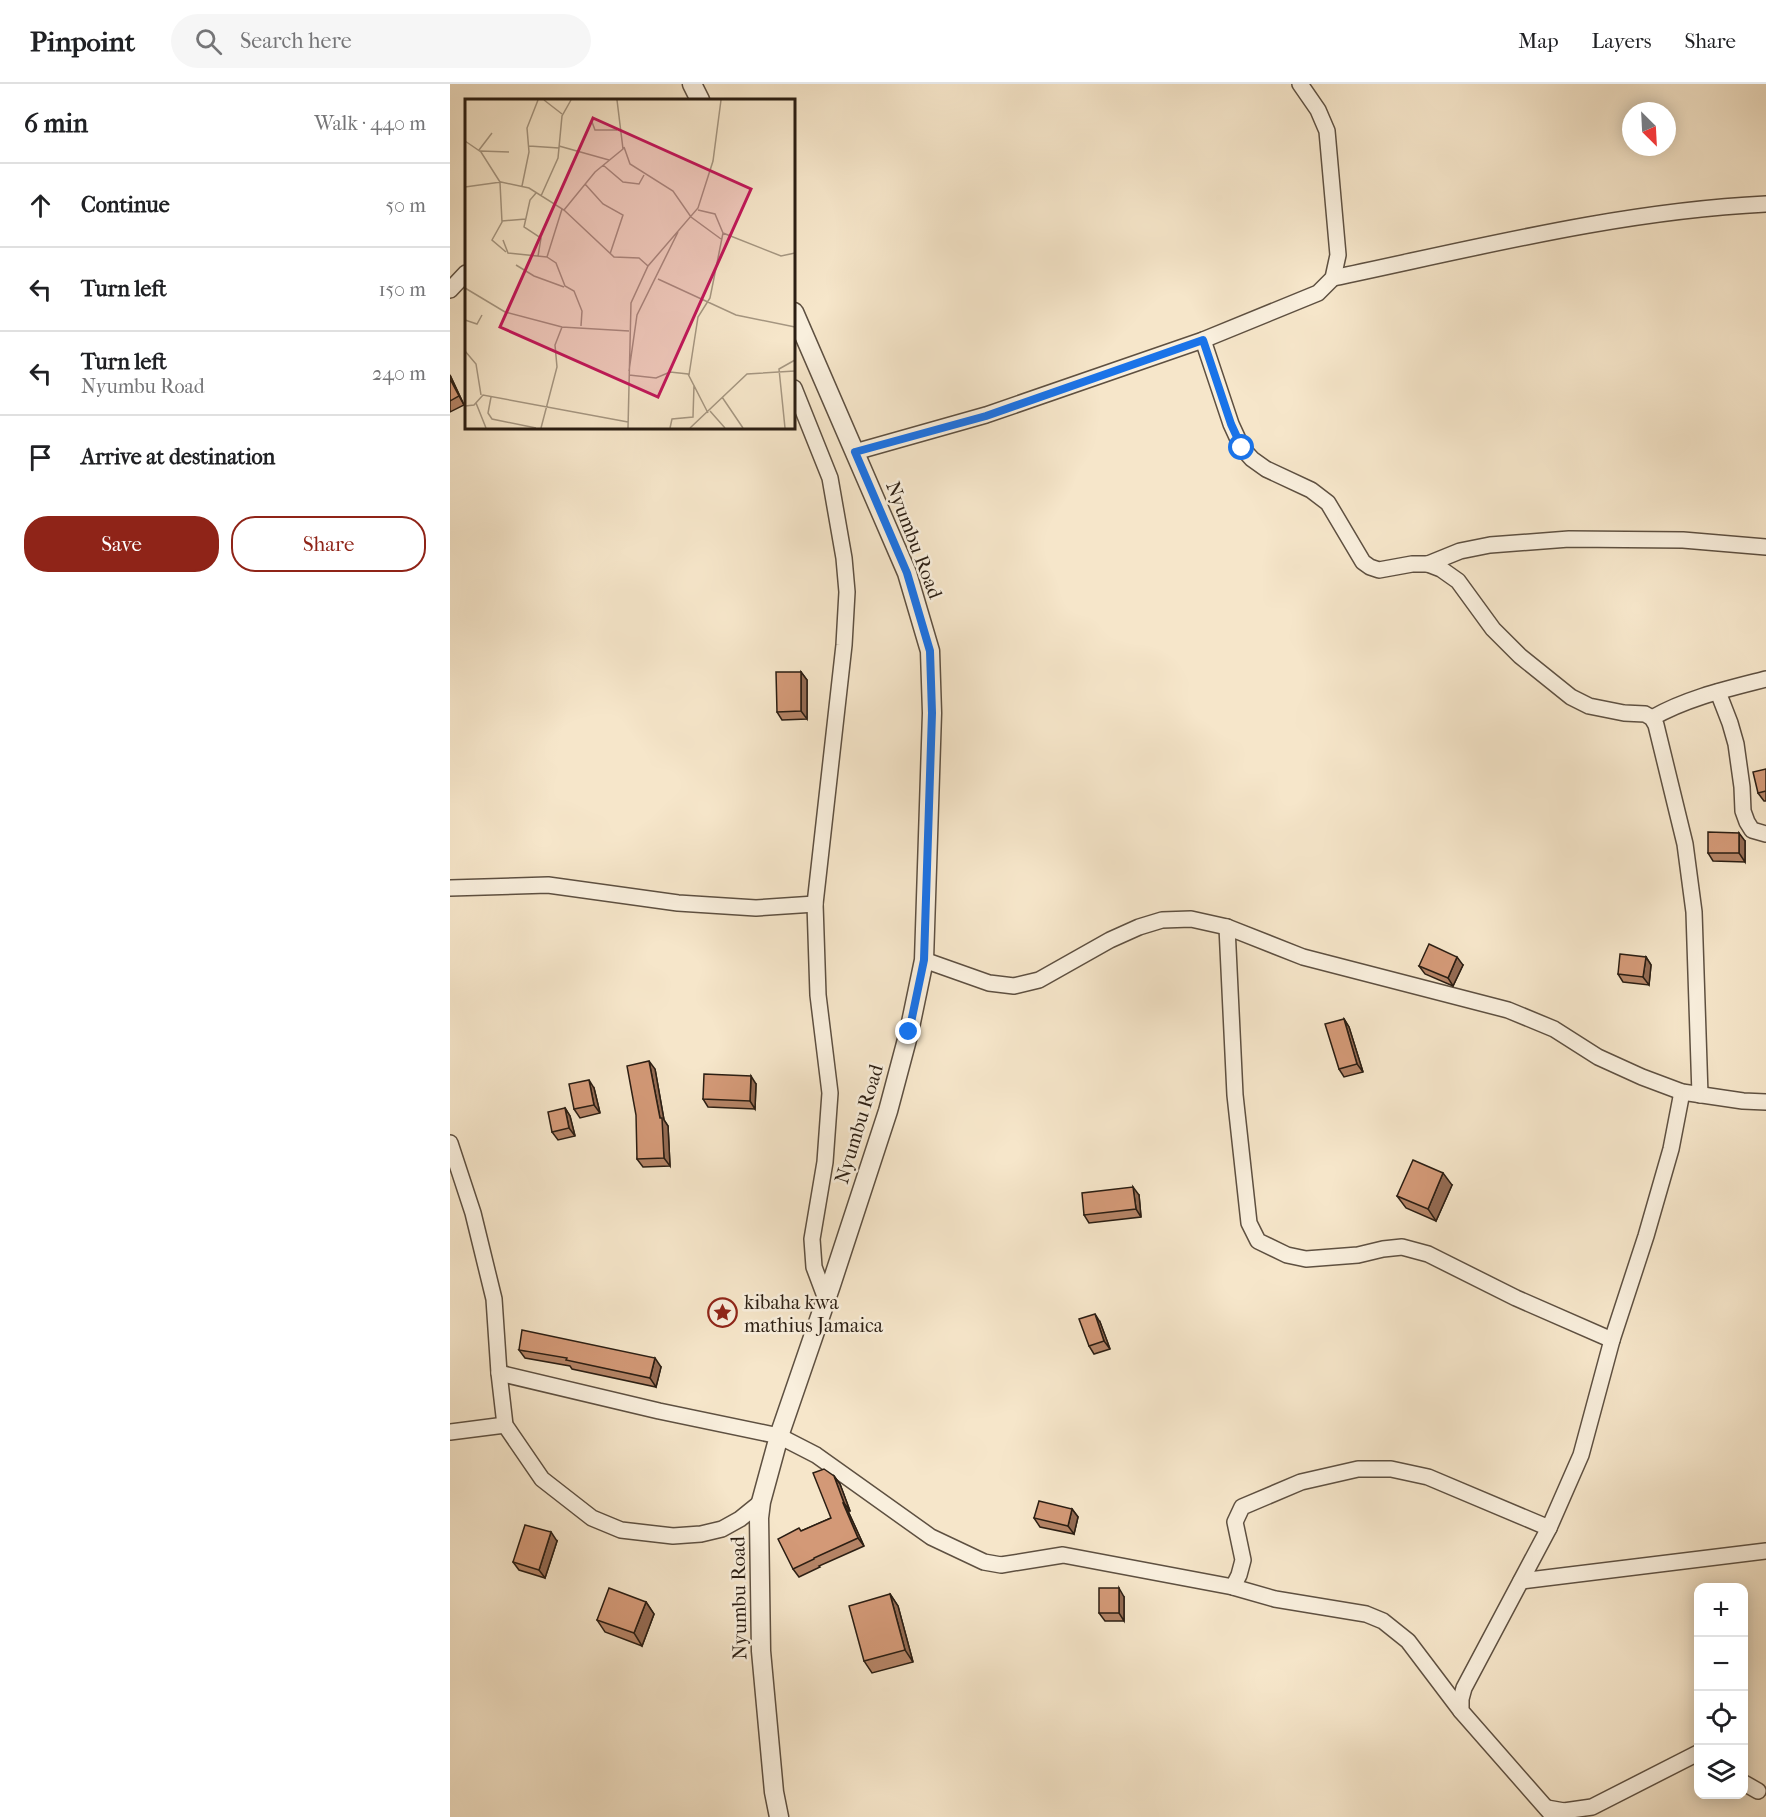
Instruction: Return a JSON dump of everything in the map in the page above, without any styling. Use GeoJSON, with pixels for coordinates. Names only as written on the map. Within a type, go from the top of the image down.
{"type":"FeatureCollection","features":[{"type":"Feature","properties":{"kind":"street"},"geometry":{"type":"LineString","coordinates":[[692,84],[700,99]]}},
{"type":"Feature","properties":{"kind":"street"},"geometry":{"type":"LineString","coordinates":[[855,452],[986,416],[1203,340],[1318,293],[1333,278],[1338,255],[1327,131],[1318,110],[1300,84]]}},
{"type":"Feature","properties":{"kind":"street"},"geometry":{"type":"LineString","coordinates":[[1333,278],[1579,227],[1716,207],[1766,204]]}},
{"type":"Feature","properties":{"kind":"street"},"geometry":{"type":"LineString","coordinates":[[450,290],[465,274]]}},
{"type":"Feature","properties":{"kind":"street","name":"Nyumbu Road"},"geometry":{"type":"LineString","coordinates":[[779,1817],[774,1792],[761,1651],[759,1518],[761,1502],[779,1436],[888,1111],[909,1032],[924,960],[932,713],[930,651],[907,573],[795,314]]}},
{"type":"Feature","properties":{"kind":"street"},"geometry":{"type":"LineString","coordinates":[[1203,340],[1231,424],[1242,448],[1266,469],[1311,490],[1328,503],[1363,562],[1379,570],[1412,564],[1428,564],[1442,569],[1458,581],[1493,629],[1513,650],[1571,697],[1589,706],[1652,717],[1656,725],[1685,844],[1694,912],[1700,1095]]}},
{"type":"Feature","properties":{"kind":"street"},"geometry":{"type":"LineString","coordinates":[[795,390],[830,478],[844,558],[847,592],[844,645],[815,904],[818,995],[830,1093],[825,1162],[812,1239],[814,1267],[826,1299]]}},
{"type":"Feature","properties":{"kind":"street"},"geometry":{"type":"LineString","coordinates":[[1428,564],[1460,551],[1490,545],[1569,539],[1683,540],[1766,547]]}},
{"type":"Feature","properties":{"kind":"street"},"geometry":{"type":"LineString","coordinates":[[1652,717],[1670,708],[1766,679]]}},
{"type":"Feature","properties":{"kind":"street"},"geometry":{"type":"LineString","coordinates":[[1718,692],[1736,744],[1743,811],[1752,830],[1766,834]]}},
{"type":"Feature","properties":{"kind":"street"},"geometry":{"type":"LineString","coordinates":[[450,888],[548,885],[678,903],[756,908],[815,904]]}},
{"type":"Feature","properties":{"kind":"street"},"geometry":{"type":"LineString","coordinates":[[924,960],[989,983],[1014,986],[1039,980],[1110,940],[1139,927],[1162,920],[1191,919],[1227,927],[1303,957],[1508,1010],[1554,1029],[1598,1058],[1682,1092],[1766,1102]]}},
{"type":"Feature","properties":{"kind":"street"},"geometry":{"type":"LineString","coordinates":[[1227,927],[1235,1095],[1250,1222],[1258,1241],[1287,1255],[1306,1259],[1358,1255],[1402,1247],[1428,1254],[1516,1298],[1612,1340]]}},
{"type":"Feature","properties":{"kind":"street"},"geometry":{"type":"LineString","coordinates":[[1461,1711],[1464,1688],[1549,1528],[1581,1455],[1612,1340],[1671,1149],[1682,1092]]}},
{"type":"Feature","properties":{"kind":"street"},"geometry":{"type":"LineString","coordinates":[[450,1143],[473,1213],[494,1299],[505,1425],[542,1479],[592,1518],[621,1530],[673,1536],[701,1534],[722,1529],[740,1519],[761,1502]]}},
{"type":"Feature","properties":{"kind":"street"},"geometry":{"type":"LineString","coordinates":[[499,1373],[659,1411],[779,1436],[816,1455],[931,1537],[984,1562],[1001,1565],[1063,1555],[1233,1587],[1275,1599],[1366,1614],[1383,1621],[1408,1641],[1461,1711],[1550,1813],[1592,1807],[1694,1755]]}},
{"type":"Feature","properties":{"kind":"street"},"geometry":{"type":"LineString","coordinates":[[450,1432],[505,1425]]}},
{"type":"Feature","properties":{"kind":"street"},"geometry":{"type":"LineString","coordinates":[[1233,1587],[1243,1560],[1235,1522],[1242,1507],[1301,1482],[1358,1469],[1391,1469],[1428,1477],[1549,1528]]}},
{"type":"Feature","properties":{"kind":"street"},"geometry":{"type":"LineString","coordinates":[[1521,1581],[1766,1551]]}},
{"type":"Feature","properties":{"kind":"street"},"geometry":{"type":"LineString","coordinates":[[1748,1786],[1758,1791]]}},
{"type":"Feature","properties":{"kind":"building"},"geometry":{"type":"Polygon","coordinates":[[[450,379],[459,396],[450,401],[450,379]]]}},
{"type":"Feature","properties":{"kind":"building"},"geometry":{"type":"Polygon","coordinates":[[[776,672],[801,672],[801,711],[777,712],[776,672]]]}},
{"type":"Feature","properties":{"kind":"building"},"geometry":{"type":"Polygon","coordinates":[[[1766,769],[1766,791],[1758,793],[1753,772],[1766,769]]]}},
{"type":"Feature","properties":{"kind":"building"},"geometry":{"type":"Polygon","coordinates":[[[1708,832],[1739,833],[1739,853],[1708,853],[1708,832]]]}},
{"type":"Feature","properties":{"kind":"building"},"geometry":{"type":"Polygon","coordinates":[[[1429,944],[1457,957],[1448,978],[1419,966],[1429,944]]]}},
{"type":"Feature","properties":{"kind":"building"},"geometry":{"type":"Polygon","coordinates":[[[1620,954],[1646,957],[1643,977],[1618,974],[1620,954]]]}},
{"type":"Feature","properties":{"kind":"building"},"geometry":{"type":"Polygon","coordinates":[[[1344,1019],[1357,1064],[1339,1069],[1325,1024],[1344,1019]]]}},
{"type":"Feature","properties":{"kind":"building"},"geometry":{"type":"Polygon","coordinates":[[[649,1061],[660,1118],[662,1118],[664,1158],[637,1159],[636,1115],[627,1066],[649,1061]]]}},
{"type":"Feature","properties":{"kind":"building"},"geometry":{"type":"Polygon","coordinates":[[[704,1074],[751,1076],[750,1101],[703,1099],[704,1074]]]}},
{"type":"Feature","properties":{"kind":"building"},"geometry":{"type":"Polygon","coordinates":[[[589,1080],[594,1105],[574,1109],[569,1084],[589,1080]]]}},
{"type":"Feature","properties":{"kind":"building"},"geometry":{"type":"Polygon","coordinates":[[[565,1108],[569,1128],[552,1132],[548,1112],[565,1108]]]}},
{"type":"Feature","properties":{"kind":"building"},"geometry":{"type":"Polygon","coordinates":[[[1413,1160],[1443,1173],[1428,1209],[1397,1196],[1413,1160]]]}},
{"type":"Feature","properties":{"kind":"building"},"geometry":{"type":"Polygon","coordinates":[[[1133,1187],[1136,1209],[1084,1215],[1082,1193],[1133,1187]]]}},
{"type":"Feature","properties":{"kind":"building"},"geometry":{"type":"Polygon","coordinates":[[[1095,1314],[1104,1341],[1089,1346],[1079,1319],[1095,1314]]]}},
{"type":"Feature","properties":{"kind":"building"},"geometry":{"type":"Polygon","coordinates":[[[522,1330],[655,1358],[650,1378],[566,1360],[567,1358],[519,1350],[522,1330]]]}},
{"type":"Feature","properties":{"kind":"building"},"geometry":{"type":"Polygon","coordinates":[[[824,1469],[834,1476],[858,1538],[793,1569],[778,1539],[799,1528],[801,1531],[831,1518],[813,1473],[824,1469]]]}},
{"type":"Feature","properties":{"kind":"building"},"geometry":{"type":"Polygon","coordinates":[[[1039,1501],[1072,1509],[1068,1526],[1034,1518],[1039,1501]]]}},
{"type":"Feature","properties":{"kind":"building"},"geometry":{"type":"Polygon","coordinates":[[[525,1525],[551,1532],[539,1570],[513,1562],[525,1525]]]}},
{"type":"Feature","properties":{"kind":"building"},"geometry":{"type":"Polygon","coordinates":[[[609,1588],[646,1602],[634,1633],[597,1620],[609,1588]]]}},
{"type":"Feature","properties":{"kind":"building"},"geometry":{"type":"Polygon","coordinates":[[[1099,1588],[1119,1588],[1119,1613],[1099,1613],[1099,1588]]]}},
{"type":"Feature","properties":{"kind":"building"},"geometry":{"type":"Polygon","coordinates":[[[890,1594],[905,1650],[864,1661],[849,1606],[890,1594]]]}},
{"type":"Feature","properties":{"kind":"place","name":"kibaha kwa mathius Jamaica"},"geometry":{"type":"Point","coordinates":[723,1313]}},
{"type":"Feature","properties":{"kind":"route"},"geometry":{"type":"LineString","coordinates":[[909,1032],[924,960],[932,713],[930,651],[907,573],[855,452],[986,416],[1203,340],[1231,424],[1242,448]]}}]}
